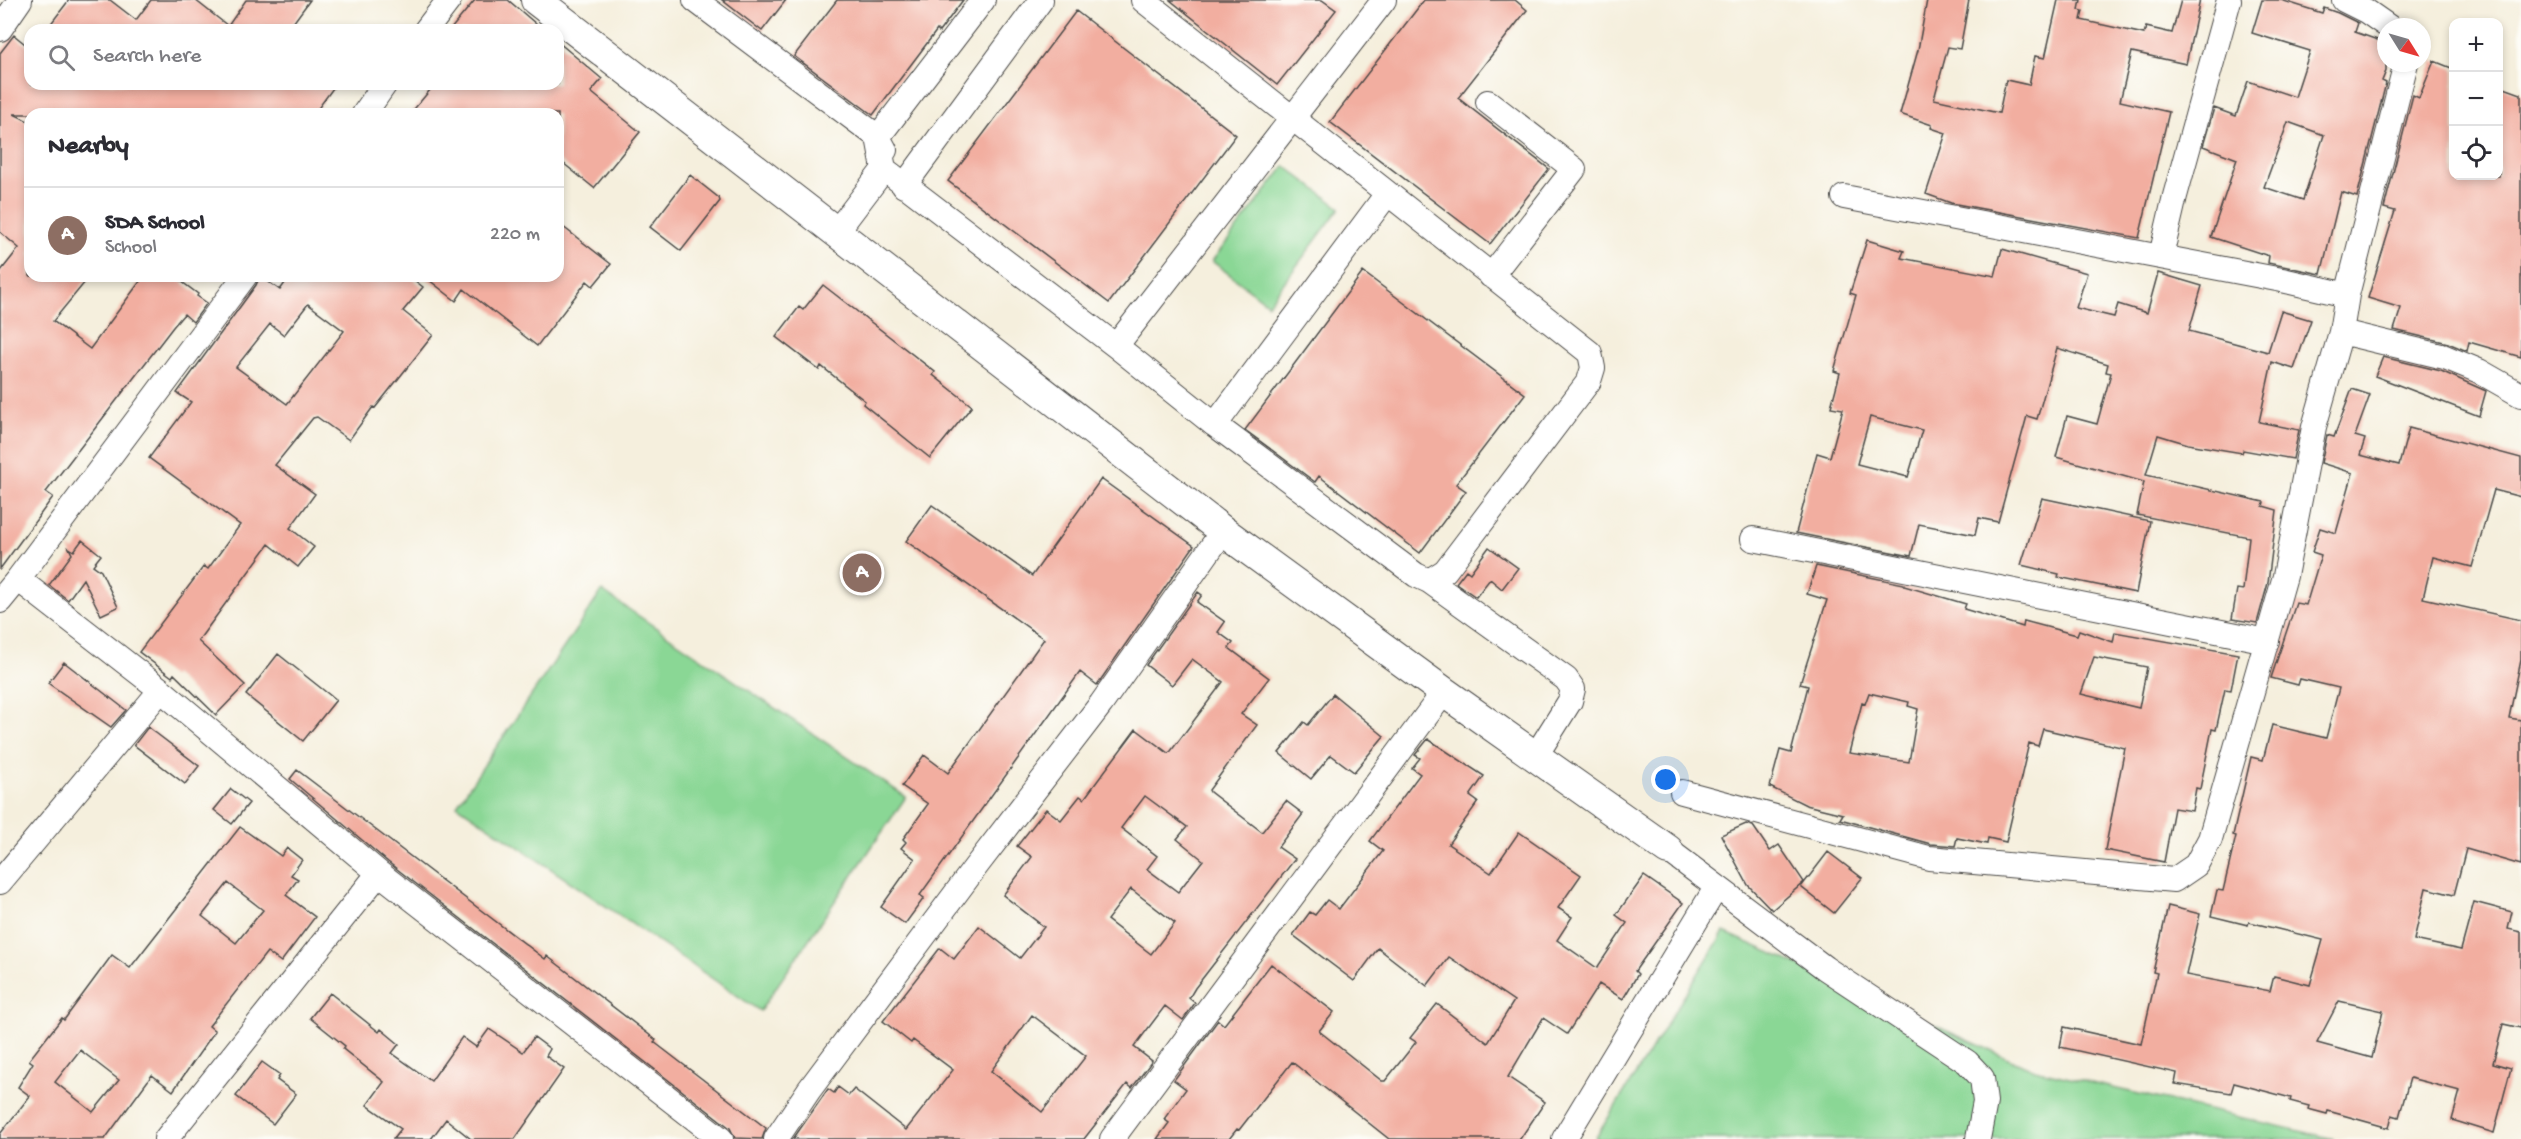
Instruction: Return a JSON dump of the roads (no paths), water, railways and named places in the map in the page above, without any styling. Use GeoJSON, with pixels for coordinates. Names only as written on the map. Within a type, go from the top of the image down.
{"type":"FeatureCollection","features":[{"type":"Feature","properties":{"kind":"street"},"geometry":{"type":"LineString","coordinates":[[0,29],[20,0]]}},
{"type":"Feature","properties":{"kind":"street"},"geometry":{"type":"LineString","coordinates":[[431,24],[449,0]]}},
{"type":"Feature","properties":{"kind":"street"},"geometry":{"type":"LineString","coordinates":[[536,0],[1223,531],[1444,692],[1668,849],[1716,888],[1825,968],[1967,1062],[1982,1078],[1985,1102],[1978,1139]]}},
{"type":"Feature","properties":{"kind":"street"},"geometry":{"type":"LineString","coordinates":[[695,0],[878,137],[904,186]]}},
{"type":"Feature","properties":{"kind":"street"},"geometry":{"type":"LineString","coordinates":[[982,0],[878,137],[884,169],[1116,346],[1215,425],[1416,575],[1429,581],[1566,679],[1573,689],[1570,701],[1535,757]]}},
{"type":"Feature","properties":{"kind":"street"},"geometry":{"type":"LineString","coordinates":[[904,186],[1041,0]]}},
{"type":"Feature","properties":{"kind":"street"},"geometry":{"type":"LineString","coordinates":[[1143,0],[1590,353],[1593,368],[1589,381],[1445,571],[1429,581]]}},
{"type":"Feature","properties":{"kind":"street"},"geometry":{"type":"LineString","coordinates":[[1116,346],[1291,117],[1384,0]]}},
{"type":"Feature","properties":{"kind":"street"},"geometry":{"type":"LineString","coordinates":[[2161,256],[2175,196],[2229,0]]}},
{"type":"Feature","properties":{"kind":"street"},"geometry":{"type":"LineString","coordinates":[[2344,0],[2377,19]]}},
{"type":"Feature","properties":{"kind":"street"},"geometry":{"type":"LineString","coordinates":[[1682,792],[1929,858],[2174,880],[2196,865],[2210,838],[2285,576],[2313,427],[2341,332],[2347,295],[2404,72]]}},
{"type":"Feature","properties":{"kind":"street"},"geometry":{"type":"LineString","coordinates":[[368,108],[381,90]]}},
{"type":"Feature","properties":{"kind":"street"},"geometry":{"type":"LineString","coordinates":[[1488,102],[1574,169],[1491,276]]}},
{"type":"Feature","properties":{"kind":"street"},"geometry":{"type":"LineString","coordinates":[[837,231],[884,169]]}},
{"type":"Feature","properties":{"kind":"street"},"geometry":{"type":"LineString","coordinates":[[1215,425],[1387,194]]}},
{"type":"Feature","properties":{"kind":"street"},"geometry":{"type":"LineString","coordinates":[[1844,197],[2161,256],[2347,295]]}},
{"type":"Feature","properties":{"kind":"street"},"geometry":{"type":"LineString","coordinates":[[0,601],[240,282]]}},
{"type":"Feature","properties":{"kind":"street"},"geometry":{"type":"LineString","coordinates":[[2341,332],[2445,357],[2479,371],[2521,395]]}},
{"type":"Feature","properties":{"kind":"street"},"geometry":{"type":"LineString","coordinates":[[776,1139],[809,1090],[970,874],[1101,704],[1223,531]]}},
{"type":"Feature","properties":{"kind":"street"},"geometry":{"type":"LineString","coordinates":[[1753,539],[2267,641]]}},
{"type":"Feature","properties":{"kind":"street"},"geometry":{"type":"LineString","coordinates":[[18,579],[161,690],[379,873],[721,1139]]}},
{"type":"Feature","properties":{"kind":"street"},"geometry":{"type":"LineString","coordinates":[[0,882],[161,690]]}},
{"type":"Feature","properties":{"kind":"street"},"geometry":{"type":"LineString","coordinates":[[1112,1139],[1444,692]]}},
{"type":"Feature","properties":{"kind":"street"},"geometry":{"type":"LineString","coordinates":[[166,1139],[379,873]]}},
{"type":"Feature","properties":{"kind":"street"},"geometry":{"type":"LineString","coordinates":[[1564,1139],[1716,888]]}},
{"type":"Feature","properties":{"kind":"place","name":"SDA School"},"geometry":{"type":"Point","coordinates":[862,573]}}]}
